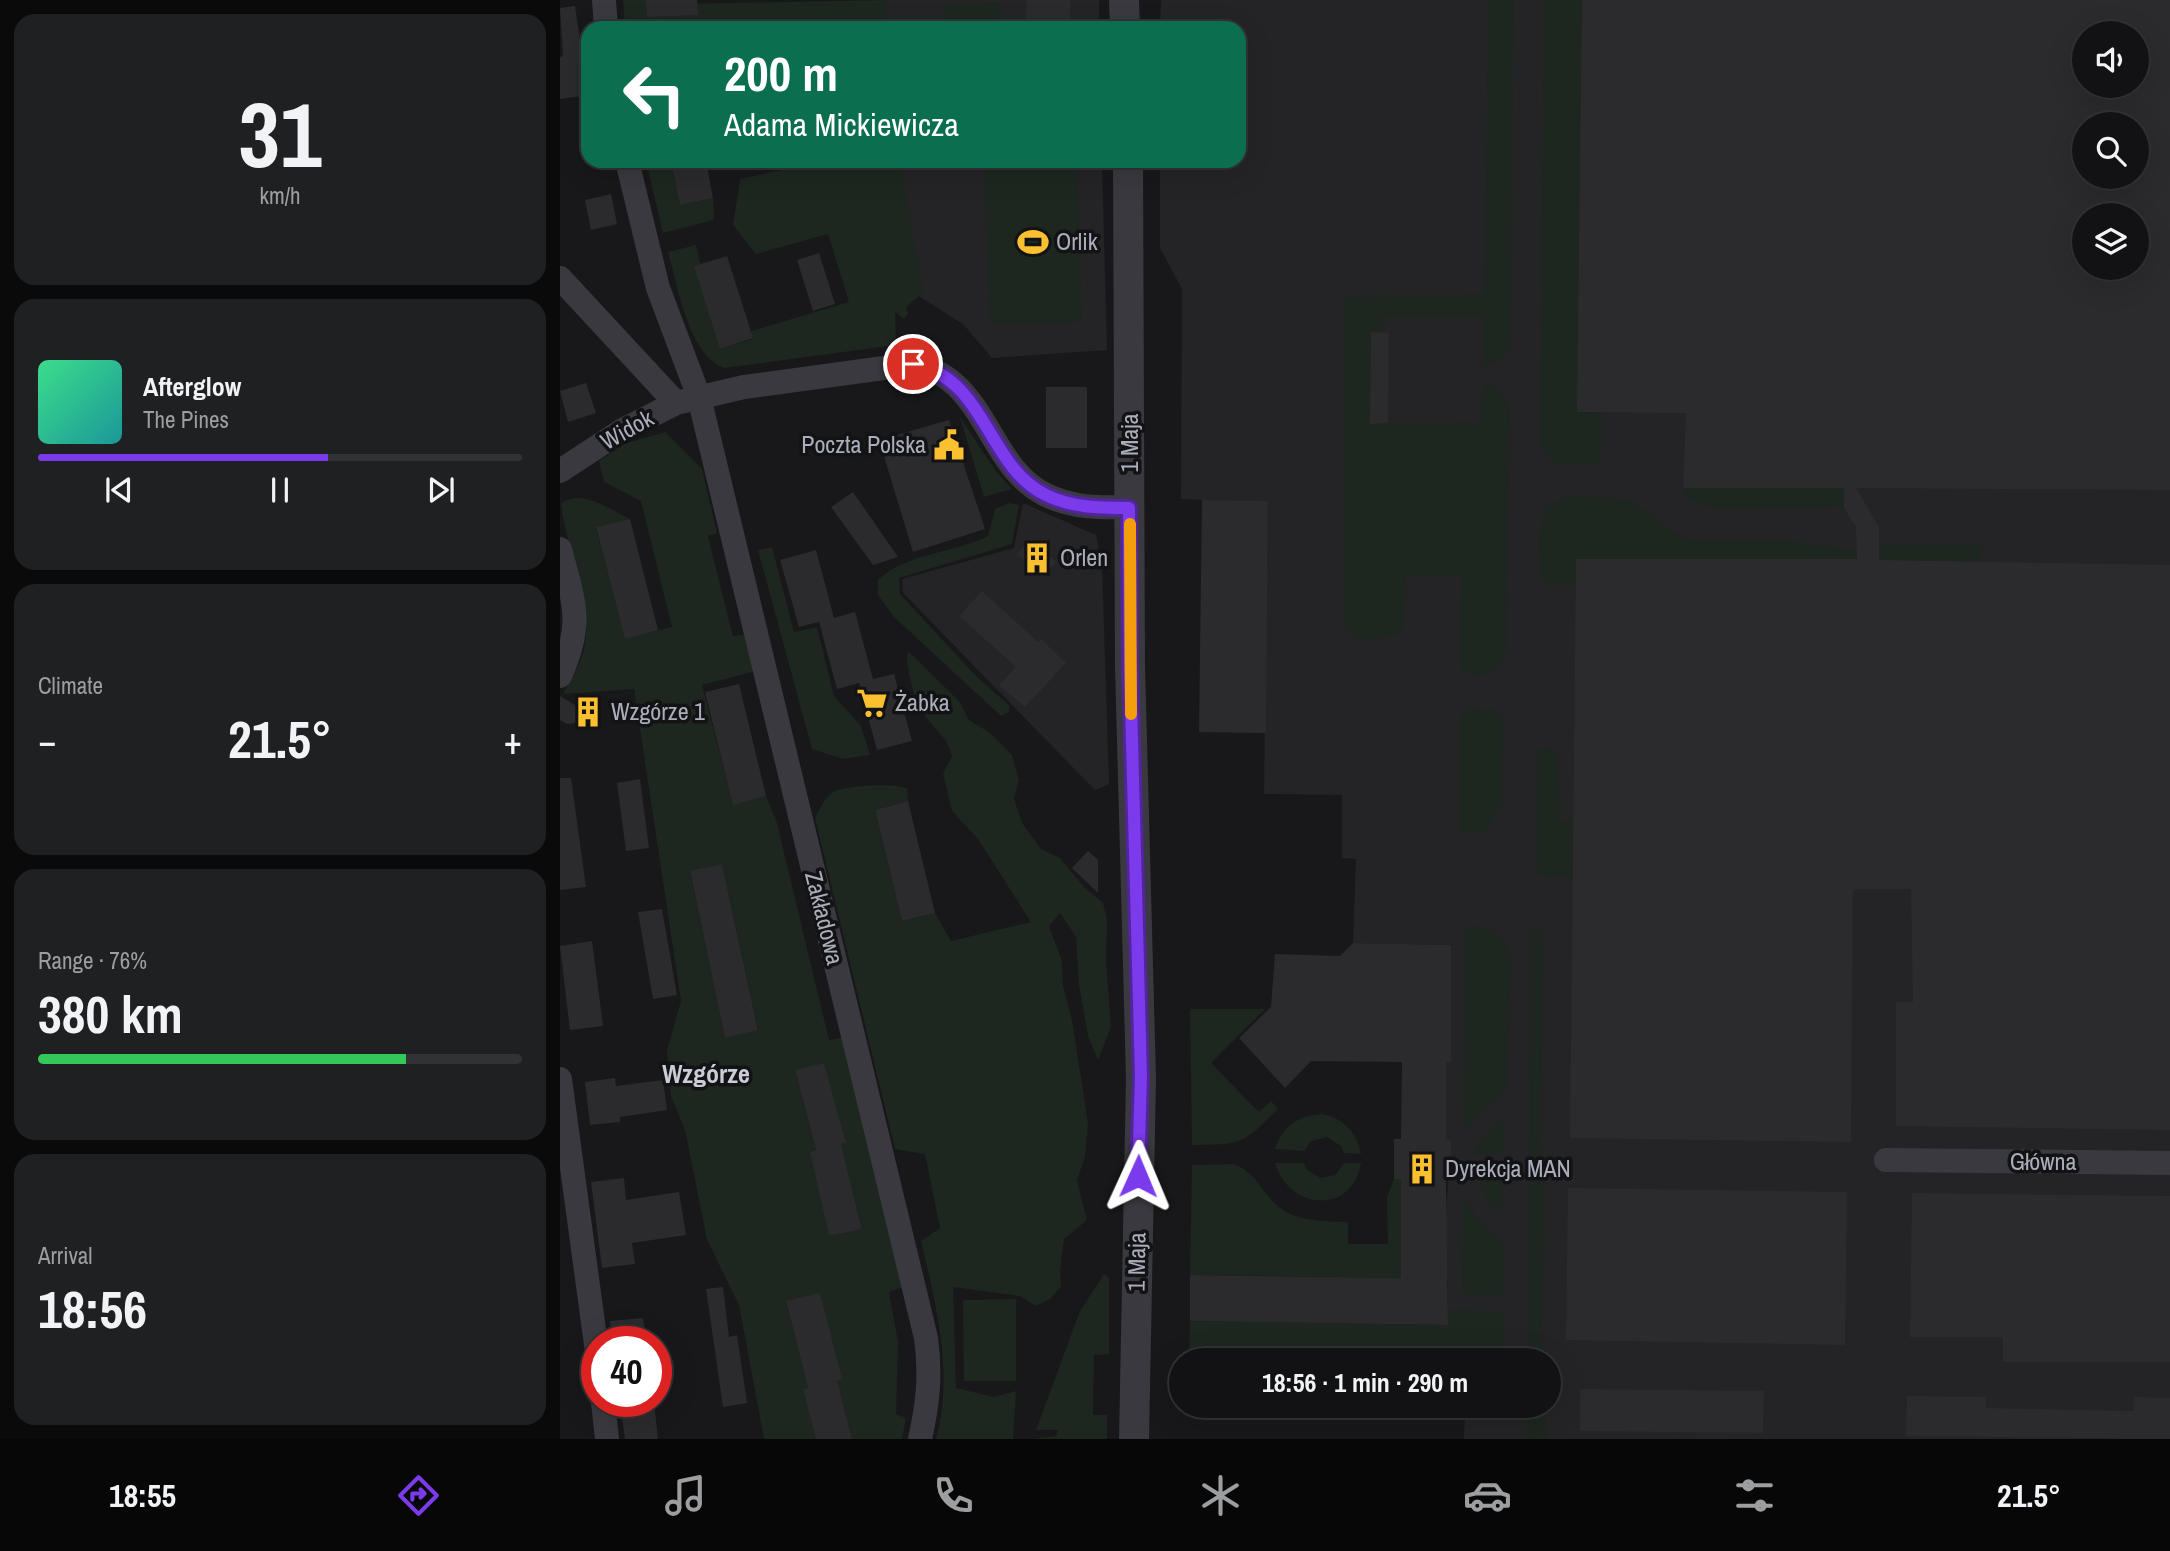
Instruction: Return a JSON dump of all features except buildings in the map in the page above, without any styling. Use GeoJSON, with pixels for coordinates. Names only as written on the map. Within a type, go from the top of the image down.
{"type":"FeatureCollection","features":[{"type":"Feature","properties":{"kind":"street"},"geometry":{"type":"LineString","coordinates":[[604,0],[606,21]]}},
{"type":"Feature","properties":{"kind":"street"},"geometry":{"type":"LineString","coordinates":[[1125,0],[1125,21]]}},
{"type":"Feature","properties":{"kind":"street","name":"Zakładowa"},"geometry":{"type":"LineString","coordinates":[[629,168],[926,1338],[931,1373],[929,1399],[920,1439]]}},
{"type":"Feature","properties":{"kind":"street","name":"1 Maja"},"geometry":{"type":"LineString","coordinates":[[1128,168],[1130,678],[1141,1077],[1134,1439]]}},
{"type":"Feature","properties":{"kind":"street"},"geometry":{"type":"LineString","coordinates":[[560,278],[687,400]]}},
{"type":"Feature","properties":{"kind":"street","name":"Widok"},"geometry":{"type":"LineString","coordinates":[[560,471],[621,430],[687,400],[744,387],[895,365],[931,368],[950,378],[961,389],[1001,450],[1035,488],[1071,505],[1129,508]]}},
{"type":"Feature","properties":{"kind":"street"},"geometry":{"type":"LineString","coordinates":[[560,549],[576,612],[576,624],[573,645],[560,676]]}},
{"type":"Feature","properties":{"kind":"street"},"geometry":{"type":"LineString","coordinates":[[560,1079],[593,1326]]}},
{"type":"Feature","properties":{"kind":"street","name":"Główna"},"geometry":{"type":"LineString","coordinates":[[1886,1160],[2170,1163]]}},
{"type":"Feature","properties":{"kind":"street"},"geometry":{"type":"LineString","coordinates":[[605,1417],[607,1439]]}},
{"type":"Feature","properties":{"kind":"shaded area"},"geometry":{"type":"Polygon","coordinates":[[[623,0],[646,0],[647,17],[679,4],[886,0],[887,21],[624,21],[623,0]]]}},
{"type":"Feature","properties":{"kind":"shaded area"},"geometry":{"type":"Polygon","coordinates":[[[882,0],[1099,0],[1099,21],[881,21],[882,0]]]}},
{"type":"Feature","properties":{"kind":"shaded area"},"geometry":{"type":"Polygon","coordinates":[[[1161,0],[2170,0],[2170,1439],[1464,1439],[1465,1418],[1561,1418],[1561,1348],[1459,1348],[1448,1325],[1448,1279],[1442,1278],[1451,1140],[1446,1140],[1446,1062],[1451,1062],[1451,945],[1353,943],[1356,859],[1342,858],[1342,795],[1264,794],[1268,503],[1181,499],[1182,289],[1160,248],[1160,168],[1246,168],[1246,21],[1160,21],[1161,0]]]}},
{"type":"Feature","properties":{"kind":"shaded area"},"geometry":{"type":"Polygon","coordinates":[[[1488,0],[1514,0],[1510,348],[1505,357],[1483,367],[1483,317],[1383,317],[1382,332],[1371,332],[1370,424],[1482,423],[1483,382],[1502,392],[1510,407],[1506,653],[1495,671],[1473,676],[1462,670],[1460,661],[1461,576],[1406,576],[1403,631],[1392,636],[1356,637],[1351,635],[1344,625],[1344,297],[1485,295],[1488,0]]]}},
{"type":"Feature","properties":{"kind":"shaded area"},"geometry":{"type":"Polygon","coordinates":[[[1544,0],[1582,0],[1577,411],[1602,412],[1602,457],[1593,465],[1559,465],[1546,454],[1540,442],[1544,0]]]}},
{"type":"Feature","properties":{"kind":"shaded area"},"geometry":{"type":"Polygon","coordinates":[[[1001,3],[1001,21],[942,21],[942,4],[1001,3]]]}},
{"type":"Feature","properties":{"kind":"shaded area"},"geometry":{"type":"Polygon","coordinates":[[[648,168],[672,168],[680,205],[713,198],[714,220],[663,233],[648,168]]]}},
{"type":"Feature","properties":{"kind":"shaded area"},"geometry":{"type":"Polygon","coordinates":[[[790,168],[901,168],[923,293],[906,307],[908,314],[903,319],[895,311],[896,345],[724,368],[701,349],[686,318],[668,252],[696,245],[720,349],[753,339],[751,331],[849,302],[828,234],[756,254],[733,225],[740,179],[790,168]]]}},
{"type":"Feature","properties":{"kind":"shaded area"},"geometry":{"type":"Polygon","coordinates":[[[894,168],[1102,168],[1107,350],[992,358],[963,324],[915,294],[894,168]]]}},
{"type":"Feature","properties":{"kind":"shaded area","name":"Orlik"},"geometry":{"type":"Polygon","coordinates":[[[985,168],[1077,168],[1082,323],[990,325],[985,168]]]}},
{"type":"Feature","properties":{"kind":"shaded area"},"geometry":{"type":"Polygon","coordinates":[[[960,417],[995,470],[1012,489],[984,497],[960,417]]]}},
{"type":"Feature","properties":{"kind":"shaded area"},"geometry":{"type":"Polygon","coordinates":[[[665,432],[702,469],[717,533],[708,536],[733,636],[746,634],[756,671],[702,685],[733,804],[766,796],[777,823],[829,1040],[844,1037],[903,1287],[889,1292],[898,1342],[896,1414],[906,1418],[902,1439],[852,1439],[837,1380],[786,1302],[808,1388],[804,1389],[816,1439],[764,1439],[739,1305],[707,1240],[685,1130],[671,1096],[667,1050],[681,1001],[634,689],[563,694],[582,657],[586,628],[582,593],[561,504],[569,499],[596,502],[630,519],[596,528],[625,638],[672,627],[641,501],[604,482],[599,461],[624,444],[665,432]],[[722,864],[690,872],[725,1037],[758,1029],[722,864]],[[824,1063],[795,1071],[816,1150],[811,1152],[830,1236],[862,1228],[841,1144],[845,1143],[824,1063]]]}},
{"type":"Feature","properties":{"kind":"shaded area"},"geometry":{"type":"Polygon","coordinates":[[[1683,488],[1844,488],[1844,507],[1717,509],[1687,498],[1683,488]]]}},
{"type":"Feature","properties":{"kind":"shaded area"},"geometry":{"type":"Polygon","coordinates":[[[1570,495],[1630,500],[1686,540],[1781,539],[1857,551],[1857,559],[1576,559],[1576,584],[1548,585],[1540,578],[1540,528],[1549,508],[1570,495]]]}},
{"type":"Feature","properties":{"kind":"shaded area"},"geometry":{"type":"Polygon","coordinates":[[[1009,503],[1019,505],[1012,544],[899,578],[900,594],[977,677],[1009,705],[1009,712],[1001,716],[894,617],[878,595],[878,580],[902,564],[988,536],[995,509],[1009,503]]]}},
{"type":"Feature","properties":{"kind":"shaded area"},"geometry":{"type":"Polygon","coordinates":[[[1023,503],[1096,535],[1102,564],[1109,784],[1095,790],[903,593],[902,579],[1014,548],[1023,503]]]}},
{"type":"Feature","properties":{"kind":"shaded area"},"geometry":{"type":"Polygon","coordinates":[[[1879,546],[1982,546],[1980,562],[1879,560],[1879,546]]]}},
{"type":"Feature","properties":{"kind":"shaded area"},"geometry":{"type":"Polygon","coordinates":[[[772,547],[794,632],[817,627],[834,696],[861,726],[870,755],[843,759],[812,749],[758,550],[772,547]]]}},
{"type":"Feature","properties":{"kind":"shaded area"},"geometry":{"type":"Polygon","coordinates":[[[907,653],[960,702],[969,720],[990,733],[1012,755],[1019,780],[1014,799],[1022,823],[1041,849],[1060,858],[1084,887],[1103,903],[1107,920],[1106,961],[1111,1027],[1098,1060],[1088,1036],[1079,985],[1076,937],[1060,913],[1049,926],[1062,961],[1063,986],[1072,1020],[1088,1123],[1085,1157],[1077,1180],[1087,1220],[1064,1239],[1061,1287],[1050,1299],[1036,1306],[1020,1296],[953,1287],[956,1388],[994,1397],[1016,1391],[1013,1439],[936,1439],[941,1415],[943,1365],[937,1314],[921,1241],[940,1228],[925,1154],[895,1149],[815,818],[826,799],[835,791],[871,785],[907,788],[908,801],[875,810],[902,921],[935,913],[951,941],[1031,922],[978,839],[952,811],[943,773],[952,757],[945,740],[925,716],[914,695],[907,653]]]}},
{"type":"Feature","properties":{"kind":"shaded area"},"geometry":{"type":"Polygon","coordinates":[[[1473,709],[1494,710],[1503,721],[1502,806],[1482,833],[1459,833],[1459,719],[1465,712],[1473,709]]]}},
{"type":"Feature","properties":{"kind":"shaded area"},"geometry":{"type":"Polygon","coordinates":[[[1537,748],[1557,748],[1560,821],[1575,822],[1574,876],[1538,876],[1537,748]]]}},
{"type":"Feature","properties":{"kind":"shaded area"},"geometry":{"type":"Polygon","coordinates":[[[1466,926],[1494,931],[1504,940],[1511,954],[1507,1092],[1490,1103],[1464,1131],[1466,926]]]}},
{"type":"Feature","properties":{"kind":"shaded area"},"geometry":{"type":"Polygon","coordinates":[[[1531,930],[1543,931],[1541,1152],[1545,1170],[1541,1348],[1529,1348],[1531,930]]]}},
{"type":"Feature","properties":{"kind":"shaded area"},"geometry":{"type":"Polygon","coordinates":[[[1190,1009],[1265,1009],[1211,1063],[1259,1112],[1271,1101],[1278,1109],[1249,1136],[1233,1143],[1192,1145],[1190,1009]]]}},
{"type":"Feature","properties":{"kind":"shaded area"},"geometry":{"type":"Polygon","coordinates":[[[1323,1114],[1337,1119],[1353,1133],[1361,1154],[1344,1153],[1341,1146],[1327,1137],[1311,1141],[1304,1151],[1275,1149],[1282,1134],[1293,1123],[1299,1119],[1323,1114]]]}},
{"type":"Feature","properties":{"kind":"shaded area"},"geometry":{"type":"Polygon","coordinates":[[[1505,1119],[1503,1153],[1473,1154],[1486,1133],[1505,1119]]]}},
{"type":"Feature","properties":{"kind":"shaded area"},"geometry":{"type":"Polygon","coordinates":[[[1275,1163],[1304,1163],[1307,1170],[1321,1178],[1335,1175],[1344,1163],[1361,1163],[1356,1180],[1346,1192],[1334,1199],[1320,1200],[1306,1198],[1293,1191],[1282,1179],[1275,1163]]]}},
{"type":"Feature","properties":{"kind":"shaded area"},"geometry":{"type":"Polygon","coordinates":[[[1234,1164],[1250,1174],[1286,1212],[1306,1219],[1348,1222],[1348,1244],[1388,1244],[1387,1197],[1394,1179],[1401,1179],[1401,1256],[1416,1278],[1190,1275],[1192,1165],[1234,1164]]]}},
{"type":"Feature","properties":{"kind":"shaded area"},"geometry":{"type":"Polygon","coordinates":[[[1473,1167],[1502,1168],[1502,1212],[1488,1200],[1473,1167]]]}},
{"type":"Feature","properties":{"kind":"shaded area"},"geometry":{"type":"Polygon","coordinates":[[[1463,1196],[1488,1231],[1503,1243],[1503,1295],[1462,1294],[1463,1196]]]}},
{"type":"Feature","properties":{"kind":"shaded area"},"geometry":{"type":"Polygon","coordinates":[[[1104,1274],[1109,1278],[1109,1354],[1094,1355],[1093,1415],[1107,1415],[1107,1439],[1032,1439],[1056,1436],[1058,1430],[1036,1430],[1080,1311],[1104,1274]]]}},
{"type":"Feature","properties":{"kind":"shaded area"},"geometry":{"type":"Polygon","coordinates":[[[1016,1299],[1016,1381],[964,1381],[963,1300],[1016,1299]]]}},
{"type":"Feature","properties":{"kind":"shaded area"},"geometry":{"type":"Polygon","coordinates":[[[1448,1310],[1503,1311],[1503,1348],[1189,1348],[1190,1321],[1447,1325],[1448,1310]]]}},
{"type":"Feature","properties":{"kind":"shaded area"},"geometry":{"type":"Polygon","coordinates":[[[1459,1418],[1503,1418],[1503,1420],[1459,1418]]]}},
{"type":"Feature","properties":{"kind":"shaded area"},"geometry":{"type":"Polygon","coordinates":[[[1529,1418],[1546,1418],[1547,1439],[1528,1439],[1529,1418]]]}},
{"type":"Feature","properties":{"kind":"slow traffic"},"geometry":{"type":"LineString","coordinates":[[1130,524],[1131,714]]}},
{"type":"Feature","properties":{"kind":"place","name":"Orlik"},"geometry":{"type":"Point","coordinates":[1033,242]}},
{"type":"Feature","properties":{"kind":"place","name":"Poczta Polska"},"geometry":{"type":"Point","coordinates":[949,445]}},
{"type":"Feature","properties":{"kind":"place","name":"Orlen"},"geometry":{"type":"Point","coordinates":[1037,558]}},
{"type":"Feature","properties":{"kind":"place","name":"Żabka"},"geometry":{"type":"Point","coordinates":[872,703]}},
{"type":"Feature","properties":{"kind":"place","name":"Wzgórze 1"},"geometry":{"type":"Point","coordinates":[588,712]}},
{"type":"Feature","properties":{"kind":"place","name":"Dyrekcja MAN"},"geometry":{"type":"Point","coordinates":[1422,1169]}},
{"type":"Feature","properties":{"kind":"district","name":"Wzgórze"},"geometry":{"type":"Point","coordinates":[706,1074]}},
{"type":"Feature","properties":{"kind":"route"},"geometry":{"type":"LineString","coordinates":[[913,364],[942,372],[950,378],[961,389],[1017,470],[1044,494],[1071,505],[1129,508],[1130,666],[1141,1077],[1138,1176]]}}]}
